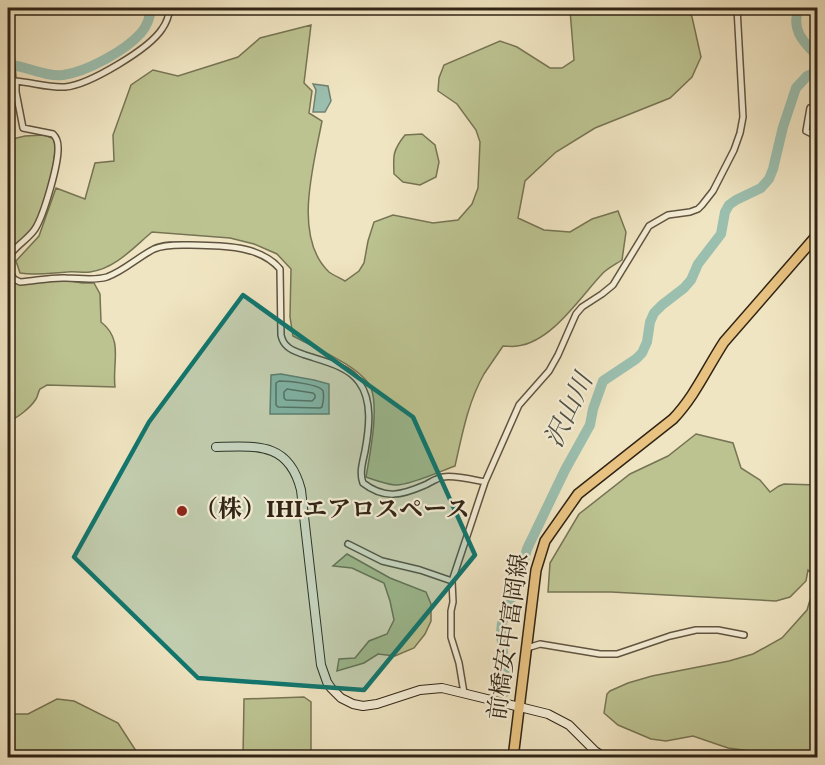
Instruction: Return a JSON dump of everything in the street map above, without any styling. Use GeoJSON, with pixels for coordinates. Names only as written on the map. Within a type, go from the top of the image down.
{"type":"FeatureCollection","features":[{"type":"Feature","properties":{"kind":"main road","name":"前橋安中富岡線"},"geometry":{"type":"LineString","coordinates":[[513,758],[536,570],[550,532],[578,494],[685,407],[724,342],[818,234]]}},
{"type":"Feature","properties":{"kind":"street"},"geometry":{"type":"LineString","coordinates":[[15,81],[67,87],[99,75],[146,45],[162,30],[170,8]]}},
{"type":"Feature","properties":{"kind":"street"},"geometry":{"type":"LineString","coordinates":[[464,693],[459,663],[451,637],[452,580],[485,482],[519,405],[549,371],[576,314],[582,307],[613,285],[649,226],[668,215],[698,209],[725,168],[740,133],[743,117],[737,8]]}},
{"type":"Feature","properties":{"kind":"street"},"geometry":{"type":"LineString","coordinates":[[8,20],[16,92],[23,128],[53,134],[57,137],[58,144],[58,160],[38,223],[34,231],[10,255],[8,261]]}},
{"type":"Feature","properties":{"kind":"street"},"geometry":{"type":"LineString","coordinates":[[8,95],[15,81]]}},
{"type":"Feature","properties":{"kind":"street"},"geometry":{"type":"LineString","coordinates":[[818,111],[810,108],[806,131],[818,137]]}},
{"type":"Feature","properties":{"kind":"street"},"geometry":{"type":"LineString","coordinates":[[8,269],[14,279],[20,282],[64,278],[90,280],[108,276],[125,268],[156,248],[178,245],[236,248],[266,258],[280,269],[281,335],[286,346],[335,365],[352,375],[359,382],[365,394],[368,407],[361,479],[363,483],[387,494],[396,495],[411,492],[441,477],[485,482]]}},
{"type":"Feature","properties":{"kind":"street"},"geometry":{"type":"LineString","coordinates":[[216,447],[268,449],[285,459],[298,477],[321,665],[327,682],[341,698],[363,706],[377,704],[420,690],[442,688],[560,719],[606,758]]}},
{"type":"Feature","properties":{"kind":"street"},"geometry":{"type":"LineString","coordinates":[[348,544],[381,561],[452,580]]}},
{"type":"Feature","properties":{"kind":"street"},"geometry":{"type":"LineString","coordinates":[[527,648],[540,644],[600,654],[617,654],[670,636],[696,630],[718,630],[744,635]]}},
{"type":"Feature","properties":{"kind":"street"},"geometry":{"type":"LineString","coordinates":[[8,755],[26,755],[37,758]]}},
{"type":"Feature","properties":{"kind":"highlighted area"},"geometry":{"type":"Polygon","coordinates":[[[243,295],[413,417],[475,555],[364,690],[198,678],[74,557],[149,422],[243,295]]]}},
{"type":"Feature","properties":{"kind":"green space"},"geometry":{"type":"Polygon","coordinates":[[[571,8],[688,8],[701,57],[692,77],[670,98],[595,128],[556,152],[525,181],[518,218],[544,230],[570,232],[592,219],[618,211],[626,232],[622,260],[603,273],[564,317],[542,336],[530,343],[503,346],[484,374],[474,396],[455,466],[401,485],[388,484],[366,477],[374,419],[371,388],[366,380],[348,365],[293,336],[290,317],[291,269],[277,254],[254,244],[230,238],[152,232],[116,262],[99,270],[20,273],[16,261],[39,236],[56,188],[85,199],[95,163],[114,161],[113,135],[131,85],[153,70],[178,76],[238,57],[260,38],[311,25],[304,83],[312,91],[309,113],[322,121],[311,178],[308,220],[311,240],[318,257],[329,272],[345,281],[359,271],[364,263],[374,222],[393,215],[433,223],[458,220],[472,204],[478,188],[480,142],[476,130],[457,104],[438,91],[439,78],[444,65],[500,41],[517,47],[550,68],[562,68],[574,60],[571,8]]]}},
{"type":"Feature","properties":{"kind":"green space"},"geometry":{"type":"Polygon","coordinates":[[[422,134],[435,145],[439,162],[436,177],[420,185],[403,182],[394,174],[396,149],[405,135],[422,134]]]}},
{"type":"Feature","properties":{"kind":"green space"},"geometry":{"type":"Polygon","coordinates":[[[45,135],[54,139],[55,148],[52,172],[44,199],[31,230],[8,253],[8,140],[45,135]]]}},
{"type":"Feature","properties":{"kind":"green space"},"geometry":{"type":"Polygon","coordinates":[[[8,274],[12,281],[21,284],[65,280],[94,283],[100,294],[101,322],[108,329],[115,344],[115,387],[47,385],[40,389],[36,399],[27,409],[8,421],[8,274]]]}},
{"type":"Feature","properties":{"kind":"green space"},"geometry":{"type":"Polygon","coordinates":[[[696,434],[733,443],[741,468],[760,480],[770,492],[784,484],[817,485],[817,757],[761,757],[750,751],[728,748],[693,736],[666,741],[651,739],[618,725],[604,713],[607,694],[628,683],[753,654],[782,638],[807,610],[814,587],[812,573],[808,570],[806,581],[790,597],[776,601],[611,592],[548,592],[550,563],[579,514],[630,474],[668,456],[696,434]]]}},
{"type":"Feature","properties":{"kind":"green space"},"geometry":{"type":"Polygon","coordinates":[[[347,554],[390,578],[426,592],[431,604],[431,621],[425,634],[414,648],[395,656],[378,654],[364,663],[337,671],[339,659],[355,658],[369,641],[387,634],[394,620],[384,583],[352,568],[333,566],[347,554]]]}},
{"type":"Feature","properties":{"kind":"green space"},"geometry":{"type":"Polygon","coordinates":[[[304,697],[311,702],[311,756],[307,758],[243,757],[244,699],[304,697]]]}},
{"type":"Feature","properties":{"kind":"green space"},"geometry":{"type":"Polygon","coordinates":[[[57,699],[74,701],[118,723],[140,757],[8,758],[8,714],[28,714],[57,699]]]}},
{"type":"Feature","properties":{"kind":"water"},"geometry":{"type":"Polygon","coordinates":[[[313,84],[328,86],[331,101],[325,112],[313,112],[316,90],[313,84]]]}},
{"type":"Feature","properties":{"kind":"water"},"geometry":{"type":"Polygon","coordinates":[[[281,374],[329,384],[329,414],[270,414],[271,375],[281,374]]]}},
{"type":"Feature","properties":{"kind":"waterway"},"geometry":{"type":"LineString","coordinates":[[8,65],[56,75],[83,70],[134,40],[145,27],[151,8]]}},
{"type":"Feature","properties":{"kind":"waterway"},"geometry":{"type":"LineString","coordinates":[[799,8],[797,29],[803,41],[818,57]]}},
{"type":"Feature","properties":{"kind":"waterway","name":"沢山川"},"geometry":{"type":"LineString","coordinates":[[505,692],[502,623],[527,549],[565,470],[590,425],[603,381],[642,353],[654,313],[691,280],[698,264],[721,234],[725,212],[729,205],[761,188],[769,179],[796,88],[807,76],[818,71]]}},
{"type":"Feature","properties":{"kind":"place","name":"（株）IHIエアロスペース"},"geometry":{"type":"Point","coordinates":[182,511]}}]}
